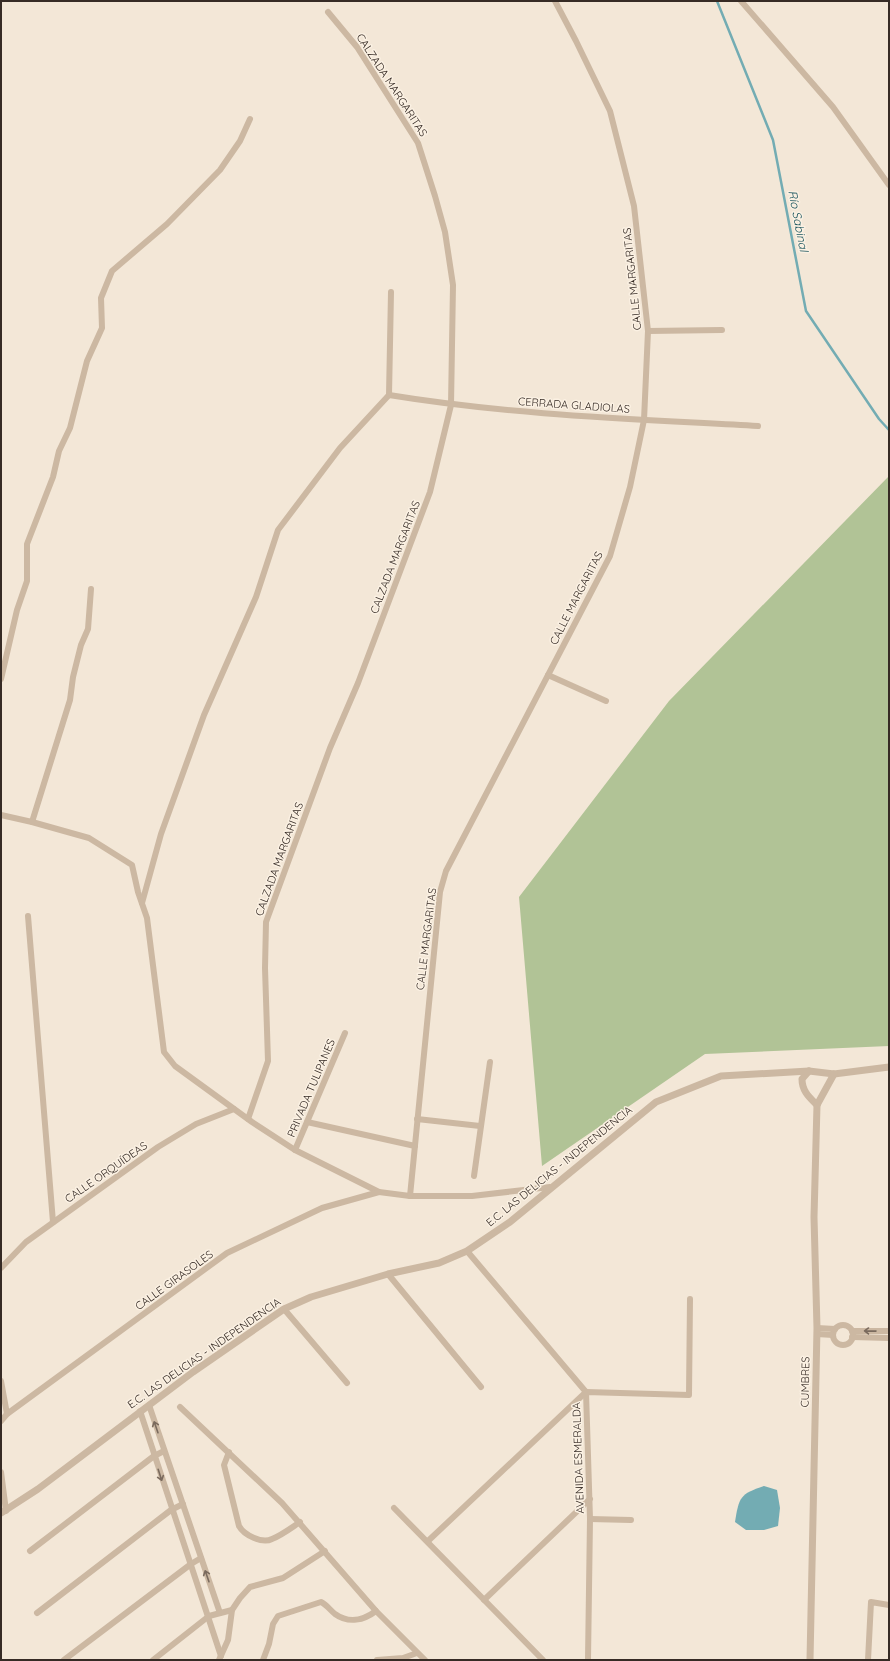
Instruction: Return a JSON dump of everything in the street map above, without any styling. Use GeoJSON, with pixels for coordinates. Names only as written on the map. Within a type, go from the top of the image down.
{"type":"FeatureCollection","features":[{"type":"Feature","properties":{"kind":"street","name":"CALLE MARGARITAS"},"geometry":{"type":"LineString","coordinates":[[410,1196],[440,892],[446,871],[610,556],[630,488],[644,420],[648,331],[634,206],[610,111],[555,1]]}},
{"type":"Feature","properties":{"kind":"street"},"geometry":{"type":"LineString","coordinates":[[741,1],[786,50],[833,107],[889,185]]}},
{"type":"Feature","properties":{"kind":"street","name":"CALZADA MARGARITAS"},"geometry":{"type":"LineString","coordinates":[[248,1119],[268,1061],[265,968],[266,922],[330,748],[358,683],[430,492],[452,405],[453,286],[445,232],[436,196],[418,143],[357,47],[328,12]]}},
{"type":"Feature","properties":{"kind":"street"},"geometry":{"type":"LineString","coordinates":[[1,679],[17,610],[27,581],[27,544],[53,477],[59,451],[70,428],[87,361],[102,328],[101,298],[112,271],[167,224],[220,170],[240,141],[250,119]]}},
{"type":"Feature","properties":{"kind":"street"},"geometry":{"type":"LineString","coordinates":[[883,175],[889,170]]}},
{"type":"Feature","properties":{"kind":"street"},"geometry":{"type":"LineString","coordinates":[[142,903],[161,834],[199,730],[256,597],[278,530],[340,448],[389,395],[390,292]]}},
{"type":"Feature","properties":{"kind":"street"},"geometry":{"type":"LineString","coordinates":[[648,331],[722,330]]}},
{"type":"Feature","properties":{"kind":"street","name":"CERRADA GLADIOLAS"},"geometry":{"type":"LineString","coordinates":[[389,395],[452,405],[644,420],[758,426]]}},
{"type":"Feature","properties":{"kind":"street"},"geometry":{"type":"LineString","coordinates":[[32,822],[70,700],[79,651],[88,629],[91,589]]}},
{"type":"Feature","properties":{"kind":"street"},"geometry":{"type":"LineString","coordinates":[[548,675],[606,701]]}},
{"type":"Feature","properties":{"kind":"street"},"geometry":{"type":"LineString","coordinates":[[1,815],[89,838],[132,865],[147,918],[164,1052],[175,1066],[248,1119],[295,1150],[379,1192],[410,1196],[472,1196],[550,1187]]}},
{"type":"Feature","properties":{"kind":"street"},"geometry":{"type":"LineString","coordinates":[[28,916],[54,1222]]}},
{"type":"Feature","properties":{"kind":"street","name":"PRIVADA TULIPANES"},"geometry":{"type":"LineString","coordinates":[[295,1150],[345,1033]]}},
{"type":"Feature","properties":{"kind":"street"},"geometry":{"type":"LineString","coordinates":[[474,1176],[490,1062]]}},
{"type":"Feature","properties":{"kind":"street","name":"E.C. LAS DELICIAS - INDEPENDENCIA"},"geometry":{"type":"LineString","coordinates":[[3,1512],[140,1411],[284,1309],[311,1297],[388,1274],[439,1263],[467,1251],[510,1222],[550,1187],[656,1102],[721,1076],[809,1071],[834,1074],[889,1067]]}},
{"type":"Feature","properties":{"kind":"street"},"geometry":{"type":"LineString","coordinates":[[809,1071],[802,1079],[802,1086],[804,1091],[817,1105]]}},
{"type":"Feature","properties":{"kind":"street","name":"CUMBRES"},"geometry":{"type":"LineString","coordinates":[[810,1660],[817,1331],[814,1217],[817,1105],[834,1074]]}},
{"type":"Feature","properties":{"kind":"street","name":"CALLE ORQUÍDEAS"},"geometry":{"type":"LineString","coordinates":[[1,1268],[26,1242],[158,1147],[196,1124],[234,1109]]}},
{"type":"Feature","properties":{"kind":"street"},"geometry":{"type":"LineString","coordinates":[[417,1119],[480,1126]]}},
{"type":"Feature","properties":{"kind":"street"},"geometry":{"type":"LineString","coordinates":[[307,1122],[415,1146]]}},
{"type":"Feature","properties":{"kind":"street","name":"CALLE GIRASOLES"},"geometry":{"type":"LineString","coordinates":[[1,1421],[7,1414],[227,1253],[322,1208],[379,1192]]}},
{"type":"Feature","properties":{"kind":"street","name":"AVENIDA ESMERALDA"},"geometry":{"type":"LineString","coordinates":[[467,1251],[586,1392],[590,1499],[588,1660]]}},
{"type":"Feature","properties":{"kind":"street"},"geometry":{"type":"LineString","coordinates":[[388,1274],[481,1387]]}},
{"type":"Feature","properties":{"kind":"street"},"geometry":{"type":"LineString","coordinates":[[428,1541],[586,1392],[689,1395],[690,1299]]}},
{"type":"Feature","properties":{"kind":"street"},"geometry":{"type":"LineString","coordinates":[[284,1309],[346,1383]]}},
{"type":"Feature","properties":{"kind":"street"},"geometry":{"type":"LineString","coordinates":[[817,1331],[834,1332],[844,1325],[852,1334],[889,1338]]}},
{"type":"Feature","properties":{"kind":"street"},"geometry":{"type":"LineString","coordinates":[[852,1334],[889,1331]]}},
{"type":"Feature","properties":{"kind":"street"},"geometry":{"type":"LineString","coordinates":[[834,1332],[836,1342],[842,1345],[848,1343],[852,1334]]}},
{"type":"Feature","properties":{"kind":"street"},"geometry":{"type":"LineString","coordinates":[[1,1381],[7,1414]]}},
{"type":"Feature","properties":{"kind":"street"},"geometry":{"type":"LineString","coordinates":[[149,1405],[220,1613]]}},
{"type":"Feature","properties":{"kind":"street"},"geometry":{"type":"LineString","coordinates":[[180,1407],[229,1452],[300,1522],[376,1611],[425,1660]]}},
{"type":"Feature","properties":{"kind":"street"},"geometry":{"type":"LineString","coordinates":[[140,1411],[171,1510],[209,1616],[220,1658]]}},
{"type":"Feature","properties":{"kind":"street"},"geometry":{"type":"LineString","coordinates":[[30,1551],[154,1456],[164,1451]]}},
{"type":"Feature","properties":{"kind":"street"},"geometry":{"type":"LineString","coordinates":[[229,1452],[224,1465],[243,1532],[254,1538],[271,1540],[300,1522]]}},
{"type":"Feature","properties":{"kind":"street"},"geometry":{"type":"LineString","coordinates":[[1,1472],[3,1512]]}},
{"type":"Feature","properties":{"kind":"street"},"geometry":{"type":"LineString","coordinates":[[484,1600],[590,1499]]}},
{"type":"Feature","properties":{"kind":"street"},"geometry":{"type":"LineString","coordinates":[[36,1613],[171,1510],[183,1504]]}},
{"type":"Feature","properties":{"kind":"street"},"geometry":{"type":"LineString","coordinates":[[394,1508],[543,1660]]}},
{"type":"Feature","properties":{"kind":"street"},"geometry":{"type":"LineString","coordinates":[[590,1519],[631,1520]]}},
{"type":"Feature","properties":{"kind":"street"},"geometry":{"type":"LineString","coordinates":[[220,1658],[228,1640],[232,1610],[250,1587],[283,1578],[325,1551]]}},
{"type":"Feature","properties":{"kind":"street"},"geometry":{"type":"LineString","coordinates":[[64,1660],[201,1558]]}},
{"type":"Feature","properties":{"kind":"street"},"geometry":{"type":"LineString","coordinates":[[263,1660],[269,1644],[273,1624],[278,1616],[321,1602],[326,1604],[336,1614],[347,1619],[366,1618],[376,1611]]}},
{"type":"Feature","properties":{"kind":"street"},"geometry":{"type":"LineString","coordinates":[[868,1660],[871,1602],[889,1605]]}},
{"type":"Feature","properties":{"kind":"street"},"geometry":{"type":"LineString","coordinates":[[153,1660],[209,1616],[232,1610]]}},
{"type":"Feature","properties":{"kind":"street"},"geometry":{"type":"LineString","coordinates":[[378,1660],[403,1658],[417,1653]]}},
{"type":"Feature","properties":{"kind":"green space"},"geometry":{"type":"Polygon","coordinates":[[[889,476],[889,1046],[705,1054],[542,1166],[519,897],[669,701],[889,476]]]}},
{"type":"Feature","properties":{"kind":"water"},"geometry":{"type":"Polygon","coordinates":[[[764,1486],[777,1490],[780,1508],[778,1526],[764,1530],[746,1530],[735,1522],[740,1502],[745,1494],[764,1486]]]}},
{"type":"Feature","properties":{"kind":"waterway","name":"Río Sabinal"},"geometry":{"type":"LineString","coordinates":[[717,1],[773,140],[806,311],[879,419],[889,430]]}}]}
